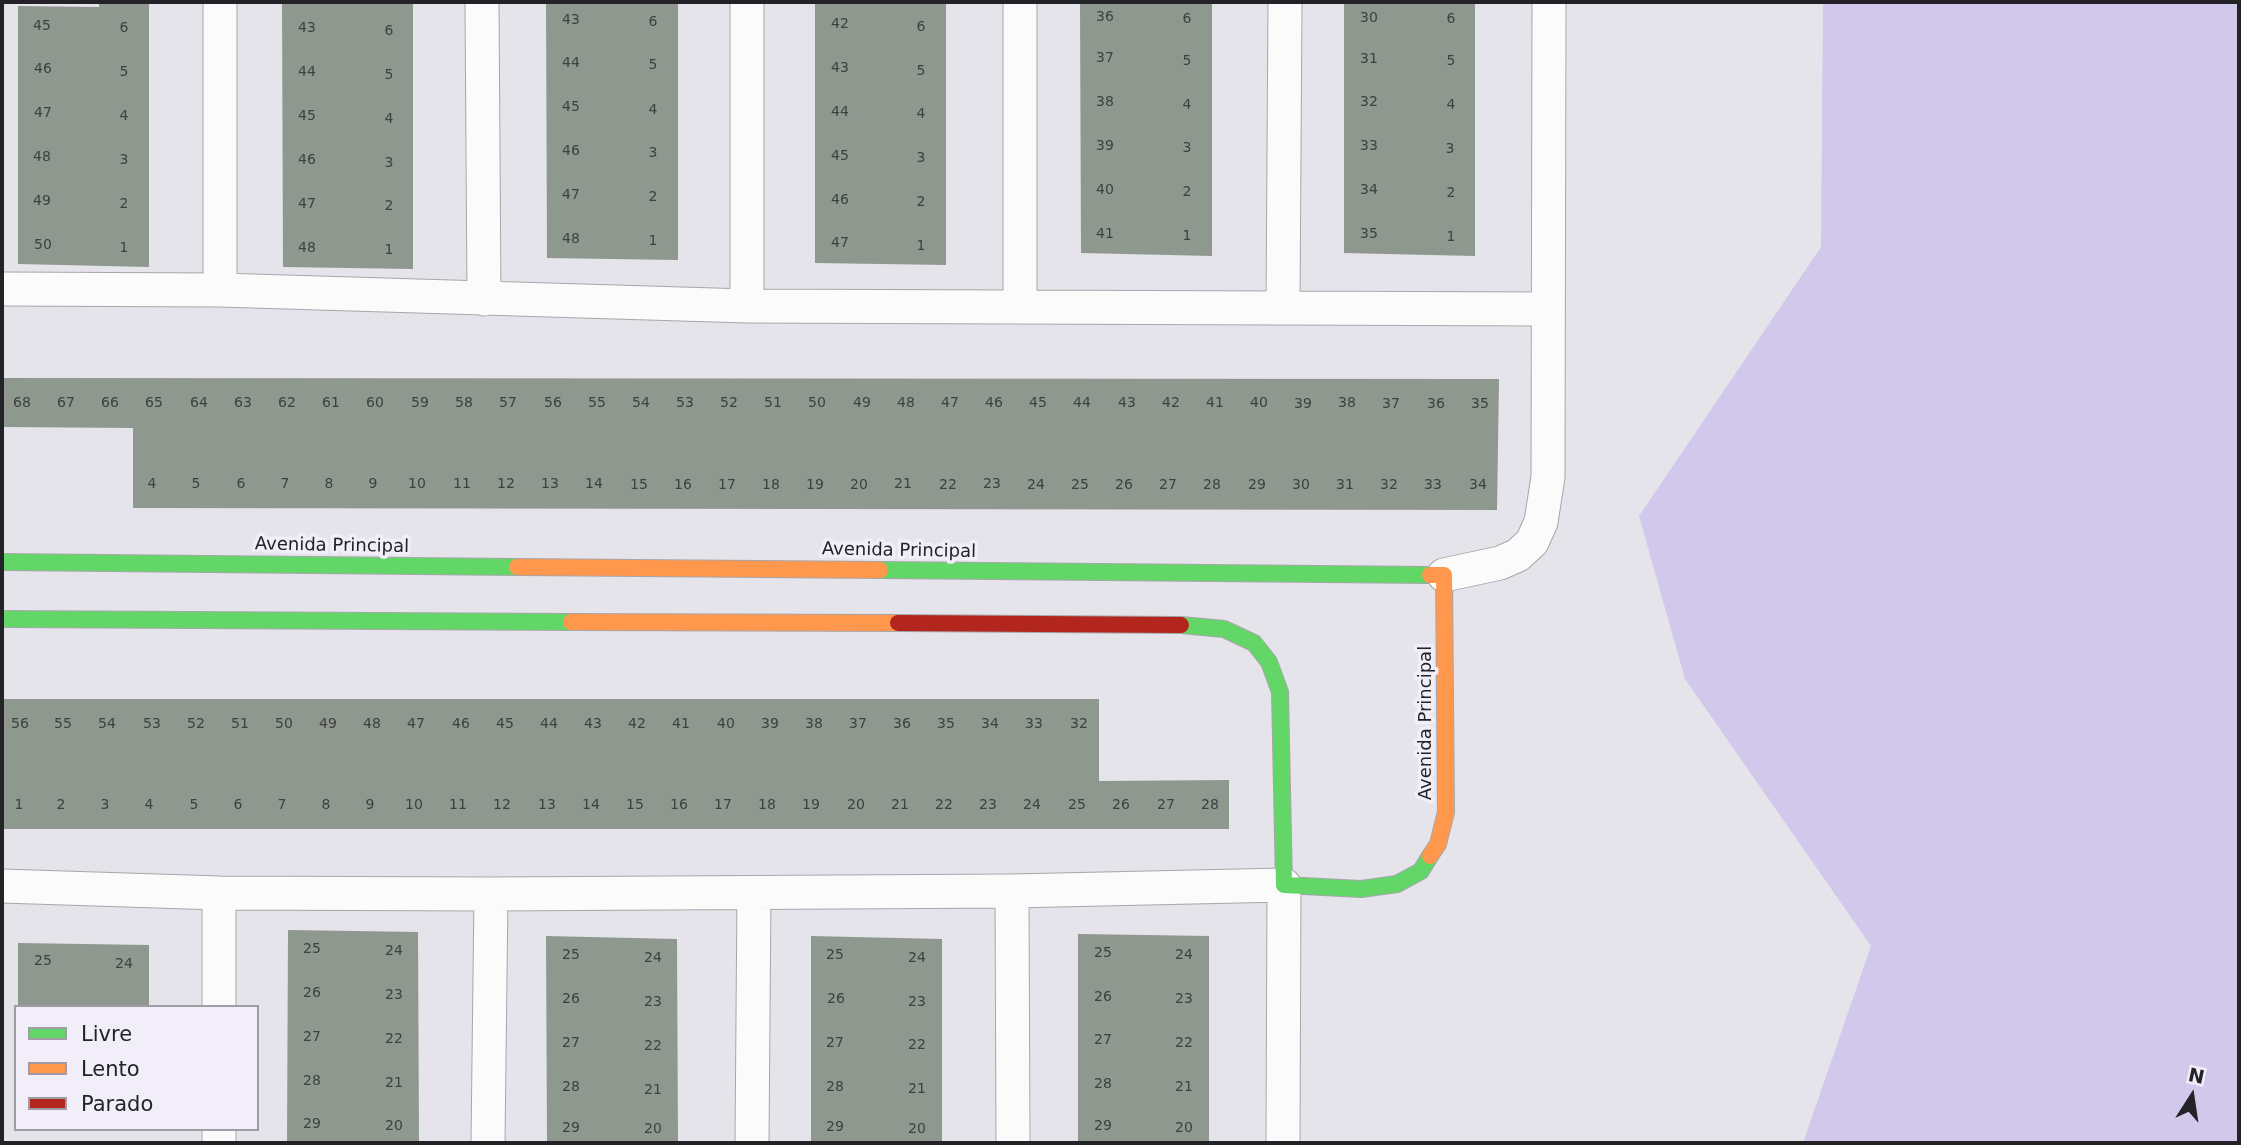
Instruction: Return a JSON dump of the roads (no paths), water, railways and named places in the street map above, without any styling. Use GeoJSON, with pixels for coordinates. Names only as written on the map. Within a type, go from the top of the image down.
{"type":"FeatureCollection","features":[{"type":"Feature","properties":{"kind":"street"},"geometry":{"type":"LineString","coordinates":[[220,2],[220,290]]}},
{"type":"Feature","properties":{"kind":"street"},"geometry":{"type":"LineString","coordinates":[[482,2],[484,299]]}},
{"type":"Feature","properties":{"kind":"street"},"geometry":{"type":"LineString","coordinates":[[747,2],[747,306]]}},
{"type":"Feature","properties":{"kind":"street"},"geometry":{"type":"LineString","coordinates":[[1020,2],[1020,307]]}},
{"type":"Feature","properties":{"kind":"street"},"geometry":{"type":"LineString","coordinates":[[1283,307],[1285,2]]}},
{"type":"Feature","properties":{"kind":"street"},"geometry":{"type":"LineString","coordinates":[[1444,575],[1518,555],[1532,542],[1541,522],[1548,477],[1549,2]]}},
{"type":"Feature","properties":{"kind":"street"},"geometry":{"type":"LineString","coordinates":[[2,289],[220,290],[747,306],[1548,309]]}},
{"type":"Feature","properties":{"kind":"street","name":"Avenida Principal"},"geometry":{"type":"LineString","coordinates":[[2,562],[1444,575],[1446,812],[1438,844],[1421,871],[1397,884],[1360,889],[1284,885]]}},
{"type":"Feature","properties":{"kind":"street"},"geometry":{"type":"LineString","coordinates":[[2,619],[1202,625],[1224,629],[1254,642],[1269,662],[1280,692],[1284,885],[1283,1143]]}},
{"type":"Feature","properties":{"kind":"street"},"geometry":{"type":"LineString","coordinates":[[2,886],[219,892],[491,894],[1012,891],[1284,885]]}},
{"type":"Feature","properties":{"kind":"street"},"geometry":{"type":"LineString","coordinates":[[1012,891],[1013,1143]]}},
{"type":"Feature","properties":{"kind":"street"},"geometry":{"type":"LineString","coordinates":[[219,892],[219,1005]]}},
{"type":"Feature","properties":{"kind":"street"},"geometry":{"type":"LineString","coordinates":[[752,1143],[754,893]]}},
{"type":"Feature","properties":{"kind":"street"},"geometry":{"type":"LineString","coordinates":[[488,1143],[491,894]]}}]}
